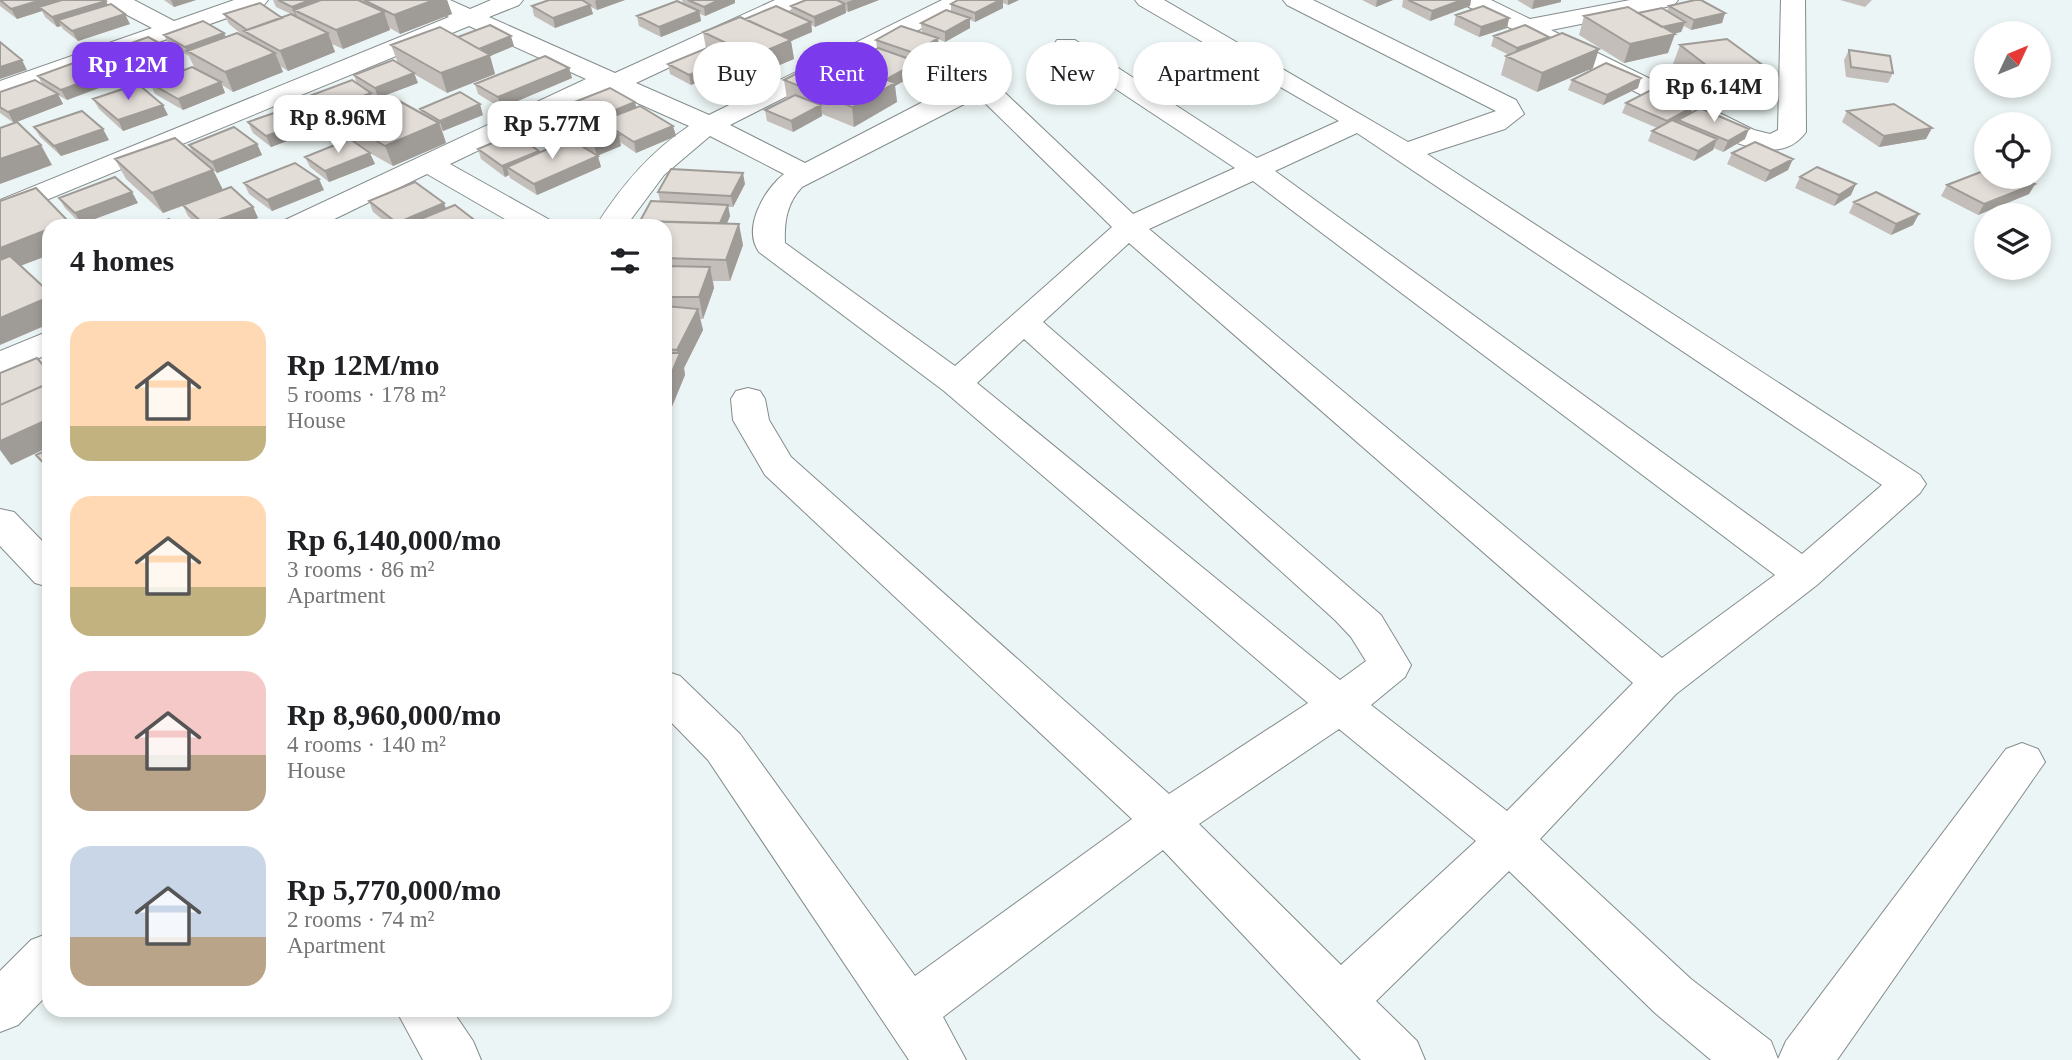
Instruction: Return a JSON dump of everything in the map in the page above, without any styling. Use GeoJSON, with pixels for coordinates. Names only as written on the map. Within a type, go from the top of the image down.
{"type":"FeatureCollection","features":[{"type":"Feature","properties":{"kind":"street"},"geometry":{"type":"LineString","coordinates":[[116,0],[171,29]]}},
{"type":"Feature","properties":{"kind":"street"},"geometry":{"type":"LineString","coordinates":[[0,90],[256,0]]}},
{"type":"Feature","properties":{"kind":"street"},"geometry":{"type":"LineString","coordinates":[[431,0],[709,125],[805,174]]}},
{"type":"Feature","properties":{"kind":"street"},"geometry":{"type":"LineString","coordinates":[[0,209],[510,0]]}},
{"type":"Feature","properties":{"kind":"street"},"geometry":{"type":"LineString","coordinates":[[311,219],[428,163],[794,0]]}},
{"type":"Feature","properties":{"kind":"street"},"geometry":{"type":"LineString","coordinates":[[615,219],[632,192],[652,168],[709,125],[960,0]]}},
{"type":"Feature","properties":{"kind":"street"},"geometry":{"type":"LineString","coordinates":[[1147,0],[1359,122],[1907,484],[1803,575],[1661,682],[1509,840],[1341,1000]]}},
{"type":"Feature","properties":{"kind":"street"},"geometry":{"type":"LineString","coordinates":[[1295,0],[1507,107],[1511,114],[1496,123],[1405,152]]}},
{"type":"Feature","properties":{"kind":"street"},"geometry":{"type":"LineString","coordinates":[[1473,0],[1744,136],[1774,143],[1793,132],[1793,0]]}},
{"type":"Feature","properties":{"kind":"street"},"geometry":{"type":"LineString","coordinates":[[1529,27],[1665,0]]}},
{"type":"Feature","properties":{"kind":"street"},"geometry":{"type":"LineString","coordinates":[[1119,80],[1255,169],[1803,575]]}},
{"type":"Feature","properties":{"kind":"street"},"geometry":{"type":"LineString","coordinates":[[1661,682],[1129,227],[993,96],[974,91],[955,96],[792,181],[775,200],[769,226],[771,246],[956,383],[1340,705],[1509,840],[1673,996],[1752,1060]]}},
{"type":"Feature","properties":{"kind":"street"},"geometry":{"type":"LineString","coordinates":[[956,383],[1129,227],[1359,122]]}},
{"type":"Feature","properties":{"kind":"street"},"geometry":{"type":"LineString","coordinates":[[428,163],[527,219]]}},
{"type":"Feature","properties":{"kind":"street"},"geometry":{"type":"LineString","coordinates":[[909,1011],[1166,821],[1340,705],[1390,664],[1366,626],[1024,322]]}},
{"type":"Feature","properties":{"kind":"street"},"geometry":{"type":"LineString","coordinates":[[0,364],[42,344]]}},
{"type":"Feature","properties":{"kind":"street"},"geometry":{"type":"LineString","coordinates":[[748,399],[751,420],[778,466],[1166,821],[1398,1060]]}},
{"type":"Feature","properties":{"kind":"street"},"geometry":{"type":"LineString","coordinates":[[0,522],[42,566]]}},
{"type":"Feature","properties":{"kind":"street"},"geometry":{"type":"LineString","coordinates":[[672,695],[724,747],[909,1011],[939,1060]]}},
{"type":"Feature","properties":{"kind":"street"},"geometry":{"type":"LineString","coordinates":[[1805,1060],[2022,762]]}},
{"type":"Feature","properties":{"kind":"street"},"geometry":{"type":"LineString","coordinates":[[0,1007],[42,964]]}},
{"type":"Feature","properties":{"kind":"street"},"geometry":{"type":"LineString","coordinates":[[426,1017],[454,1060]]}},
{"type":"Feature","properties":{"kind":"building"},"geometry":{"type":"Polygon","coordinates":[[[0,0],[41,0],[11,9],[0,0]]]}},
{"type":"Feature","properties":{"kind":"building"},"geometry":{"type":"Polygon","coordinates":[[[62,0],[106,1],[52,17],[39,7],[62,0]]]}},
{"type":"Feature","properties":{"kind":"building"},"geometry":{"type":"Polygon","coordinates":[[[278,0],[310,0],[292,7],[278,0]]]}},
{"type":"Feature","properties":{"kind":"building"},"geometry":{"type":"Polygon","coordinates":[[[321,0],[358,0],[384,12],[336,30],[294,10],[321,0]]]}},
{"type":"Feature","properties":{"kind":"building"},"geometry":{"type":"Polygon","coordinates":[[[364,0],[434,0],[394,15],[364,0]]]}},
{"type":"Feature","properties":{"kind":"building"},"geometry":{"type":"Polygon","coordinates":[[[549,0],[582,0],[590,5],[553,18],[532,6],[549,0]]]}},
{"type":"Feature","properties":{"kind":"building"},"geometry":{"type":"Polygon","coordinates":[[[688,0],[719,0],[704,7],[688,0]]]}},
{"type":"Feature","properties":{"kind":"building"},"geometry":{"type":"Polygon","coordinates":[[[806,0],[837,0],[845,4],[814,17],[791,6],[806,0]]]}},
{"type":"Feature","properties":{"kind":"building"},"geometry":{"type":"Polygon","coordinates":[[[958,0],[1000,0],[975,13],[951,4],[958,0]]]}},
{"type":"Feature","properties":{"kind":"building"},"geometry":{"type":"Polygon","coordinates":[[[1408,0],[1462,0],[1432,11],[1408,0]]]}},
{"type":"Feature","properties":{"kind":"building"},"geometry":{"type":"Polygon","coordinates":[[[1701,0],[1725,13],[1694,20],[1669,6],[1701,0]]]}},
{"type":"Feature","properties":{"kind":"building"},"geometry":{"type":"Polygon","coordinates":[[[677,1],[699,11],[659,27],[637,16],[677,1]]]}},
{"type":"Feature","properties":{"kind":"building"},"geometry":{"type":"Polygon","coordinates":[[[260,3],[282,18],[247,30],[224,14],[260,3]]]}},
{"type":"Feature","properties":{"kind":"building"},"geometry":{"type":"Polygon","coordinates":[[[111,4],[125,14],[72,31],[58,20],[111,4]]]}},
{"type":"Feature","properties":{"kind":"building"},"geometry":{"type":"Polygon","coordinates":[[[776,6],[811,22],[780,35],[745,19],[776,6]]]}},
{"type":"Feature","properties":{"kind":"building"},"geometry":{"type":"Polygon","coordinates":[[[1483,6],[1509,18],[1481,27],[1456,15],[1483,6]]]}},
{"type":"Feature","properties":{"kind":"building"},"geometry":{"type":"Polygon","coordinates":[[[1628,7],[1675,34],[1630,44],[1584,16],[1628,7]]]}},
{"type":"Feature","properties":{"kind":"building"},"geometry":{"type":"Polygon","coordinates":[[[1662,8],[1685,22],[1662,27],[1638,13],[1662,8]]]}},
{"type":"Feature","properties":{"kind":"building"},"geometry":{"type":"Polygon","coordinates":[[[946,10],[970,18],[945,32],[921,23],[946,10]]]}},
{"type":"Feature","properties":{"kind":"building"},"geometry":{"type":"Polygon","coordinates":[[[291,14],[328,33],[280,51],[244,31],[291,14]]]}},
{"type":"Feature","properties":{"kind":"building"},"geometry":{"type":"Polygon","coordinates":[[[740,17],[791,40],[781,44],[781,42],[724,42],[703,32],[740,17]]]}},
{"type":"Feature","properties":{"kind":"building"},"geometry":{"type":"Polygon","coordinates":[[[203,21],[224,33],[185,47],[164,35],[203,21]]]}},
{"type":"Feature","properties":{"kind":"building"},"geometry":{"type":"Polygon","coordinates":[[[490,25],[511,36],[479,49],[458,37],[490,25]]]}},
{"type":"Feature","properties":{"kind":"building"},"geometry":{"type":"Polygon","coordinates":[[[1525,25],[1549,37],[1517,48],[1494,36],[1525,25]]]}},
{"type":"Feature","properties":{"kind":"building"},"geometry":{"type":"Polygon","coordinates":[[[901,26],[938,38],[932,42],[902,42],[902,49],[876,40],[901,26]]]}},
{"type":"Feature","properties":{"kind":"building"},"geometry":{"type":"Polygon","coordinates":[[[440,27],[490,55],[441,73],[391,45],[440,27]]]}},
{"type":"Feature","properties":{"kind":"building"},"geometry":{"type":"Polygon","coordinates":[[[237,33],[275,53],[225,72],[187,51],[237,33]]]}},
{"type":"Feature","properties":{"kind":"building"},"geometry":{"type":"Polygon","coordinates":[[[1562,33],[1599,49],[1542,73],[1506,56],[1562,33]]]}},
{"type":"Feature","properties":{"kind":"building"},"geometry":{"type":"Polygon","coordinates":[[[148,37],[169,48],[119,67],[98,55],[148,37]]]}},
{"type":"Feature","properties":{"kind":"building"},"geometry":{"type":"Polygon","coordinates":[[[1727,39],[1768,69],[1719,75],[1680,45],[1727,39]]]}},
{"type":"Feature","properties":{"kind":"building"},"geometry":{"type":"Polygon","coordinates":[[[0,42],[22,60],[0,67],[0,42]]]}},
{"type":"Feature","properties":{"kind":"building"},"geometry":{"type":"Polygon","coordinates":[[[1849,50],[1890,56],[1893,73],[1851,67],[1849,50]]]}},
{"type":"Feature","properties":{"kind":"building"},"geometry":{"type":"Polygon","coordinates":[[[888,52],[902,56],[902,71],[888,78],[888,52]]]}},
{"type":"Feature","properties":{"kind":"building"},"geometry":{"type":"Polygon","coordinates":[[[693,54],[693,73],[689,75],[668,64],[693,54]]]}},
{"type":"Feature","properties":{"kind":"building"},"geometry":{"type":"Polygon","coordinates":[[[545,56],[569,68],[498,97],[475,84],[545,56]]]}},
{"type":"Feature","properties":{"kind":"building"},"geometry":{"type":"Polygon","coordinates":[[[87,58],[109,72],[61,90],[38,76],[87,58]]]}},
{"type":"Feature","properties":{"kind":"building"},"geometry":{"type":"Polygon","coordinates":[[[393,60],[414,73],[375,88],[354,75],[393,60]]]}},
{"type":"Feature","properties":{"kind":"building"},"geometry":{"type":"Polygon","coordinates":[[[1606,63],[1641,78],[1607,95],[1572,80],[1606,63]]]}},
{"type":"Feature","properties":{"kind":"building"},"geometry":{"type":"Polygon","coordinates":[[[192,67],[221,82],[178,99],[150,83],[192,67]]]}},
{"type":"Feature","properties":{"kind":"building"},"geometry":{"type":"Polygon","coordinates":[[[795,74],[795,84],[784,80],[795,74]]]}},
{"type":"Feature","properties":{"kind":"building"},"geometry":{"type":"Polygon","coordinates":[[[35,80],[58,94],[8,112],[0,107],[0,92],[35,80]]]}},
{"type":"Feature","properties":{"kind":"building"},"geometry":{"type":"Polygon","coordinates":[[[352,80],[371,93],[324,111],[304,98],[352,80]]]}},
{"type":"Feature","properties":{"kind":"building"},"geometry":{"type":"Polygon","coordinates":[[[138,84],[163,105],[118,120],[93,99],[138,84]]]}},
{"type":"Feature","properties":{"kind":"building"},"geometry":{"type":"Polygon","coordinates":[[[610,88],[635,102],[596,118],[572,103],[610,88]]]}},
{"type":"Feature","properties":{"kind":"building"},"geometry":{"type":"Polygon","coordinates":[[[1651,90],[1693,107],[1667,121],[1626,103],[1651,90]]]}},
{"type":"Feature","properties":{"kind":"building"},"geometry":{"type":"Polygon","coordinates":[[[460,92],[480,104],[440,121],[420,109],[460,92]]]}},
{"type":"Feature","properties":{"kind":"building"},"geometry":{"type":"Polygon","coordinates":[[[795,95],[795,105],[821,105],[791,121],[765,110],[781,105],[781,102],[795,95]]]}},
{"type":"Feature","properties":{"kind":"building"},"geometry":{"type":"Polygon","coordinates":[[[392,97],[439,123],[385,146],[338,118],[392,97]]]}},
{"type":"Feature","properties":{"kind":"building"},"geometry":{"type":"Polygon","coordinates":[[[1894,104],[1932,128],[1884,136],[1847,111],[1894,104]]]}},
{"type":"Feature","properties":{"kind":"building"},"geometry":{"type":"Polygon","coordinates":[[[297,105],[315,119],[266,136],[248,122],[297,105]]]}},
{"type":"Feature","properties":{"kind":"building"},"geometry":{"type":"Polygon","coordinates":[[[640,106],[673,126],[634,142],[601,121],[640,106]]]}},
{"type":"Feature","properties":{"kind":"building"},"geometry":{"type":"Polygon","coordinates":[[[1700,108],[1749,129],[1728,141],[1678,120],[1700,108]]]}},
{"type":"Feature","properties":{"kind":"building"},"geometry":{"type":"Polygon","coordinates":[[[82,111],[103,129],[54,146],[34,127],[82,111]]]}},
{"type":"Feature","properties":{"kind":"building"},"geometry":{"type":"Polygon","coordinates":[[[1672,120],[1717,139],[1698,151],[1652,131],[1672,120]]]}},
{"type":"Feature","properties":{"kind":"building"},"geometry":{"type":"Polygon","coordinates":[[[17,122],[41,145],[0,159],[0,128],[17,122]]]}},
{"type":"Feature","properties":{"kind":"building"},"geometry":{"type":"Polygon","coordinates":[[[599,123],[619,135],[594,145],[574,133],[599,123]]]}},
{"type":"Feature","properties":{"kind":"building"},"geometry":{"type":"Polygon","coordinates":[[[234,127],[257,144],[212,162],[189,145],[234,127]]]}},
{"type":"Feature","properties":{"kind":"building"},"geometry":{"type":"Polygon","coordinates":[[[514,134],[539,151],[502,166],[478,149],[514,134]]]}},
{"type":"Feature","properties":{"kind":"building"},"geometry":{"type":"Polygon","coordinates":[[[175,138],[213,170],[152,193],[115,159],[175,138]]]}},
{"type":"Feature","properties":{"kind":"building"},"geometry":{"type":"Polygon","coordinates":[[[350,139],[370,153],[325,171],[305,157],[350,139]]]}},
{"type":"Feature","properties":{"kind":"building"},"geometry":{"type":"Polygon","coordinates":[[[570,139],[598,156],[534,184],[507,167],[570,139]]]}},
{"type":"Feature","properties":{"kind":"building"},"geometry":{"type":"Polygon","coordinates":[[[1755,142],[1793,159],[1770,171],[1732,153],[1755,142]]]}},
{"type":"Feature","properties":{"kind":"building"},"geometry":{"type":"Polygon","coordinates":[[[295,163],[319,179],[267,200],[244,183],[295,163]]]}},
{"type":"Feature","properties":{"kind":"building"},"geometry":{"type":"Polygon","coordinates":[[[1817,167],[1856,184],[1839,195],[1800,177],[1817,167]]]}},
{"type":"Feature","properties":{"kind":"building"},"geometry":{"type":"Polygon","coordinates":[[[671,169],[743,173],[731,196],[658,192],[671,169]]]}},
{"type":"Feature","properties":{"kind":"building"},"geometry":{"type":"Polygon","coordinates":[[[1974,175],[1974,189],[2022,189],[1982,203],[1947,185],[1974,175]]]}},
{"type":"Feature","properties":{"kind":"building"},"geometry":{"type":"Polygon","coordinates":[[[115,177],[132,192],[75,213],[59,198],[115,177]]]}},
{"type":"Feature","properties":{"kind":"building"},"geometry":{"type":"Polygon","coordinates":[[[415,182],[444,203],[406,219],[392,219],[369,201],[415,182]]]}},
{"type":"Feature","properties":{"kind":"building"},"geometry":{"type":"Polygon","coordinates":[[[231,187],[253,207],[221,219],[198,219],[183,205],[231,187]]]}},
{"type":"Feature","properties":{"kind":"building"},"geometry":{"type":"Polygon","coordinates":[[[36,188],[66,219],[42,219],[42,232],[0,248],[0,201],[36,188]]]}},
{"type":"Feature","properties":{"kind":"building"},"geometry":{"type":"Polygon","coordinates":[[[1876,192],[1919,214],[1896,224],[1854,202],[1876,192]]]}},
{"type":"Feature","properties":{"kind":"building"},"geometry":{"type":"Polygon","coordinates":[[[651,201],[728,205],[720,223],[641,219],[651,201]]]}},
{"type":"Feature","properties":{"kind":"building"},"geometry":{"type":"Polygon","coordinates":[[[455,205],[473,219],[421,219],[455,205]]]}},
{"type":"Feature","properties":{"kind":"building"},"geometry":{"type":"Polygon","coordinates":[[[672,222],[739,224],[726,260],[672,258],[672,222]]]}},
{"type":"Feature","properties":{"kind":"building"},"geometry":{"type":"Polygon","coordinates":[[[10,256],[42,286],[42,300],[0,318],[0,260],[10,256]]]}},
{"type":"Feature","properties":{"kind":"building"},"geometry":{"type":"Polygon","coordinates":[[[672,266],[710,267],[699,297],[672,297],[672,266]]]}},
{"type":"Feature","properties":{"kind":"building"},"geometry":{"type":"Polygon","coordinates":[[[672,307],[698,309],[677,350],[672,350],[672,307]]]}},
{"type":"Feature","properties":{"kind":"building"},"geometry":{"type":"Polygon","coordinates":[[[672,353],[680,353],[672,372],[672,353]]]}},
{"type":"Feature","properties":{"kind":"building"},"geometry":{"type":"Polygon","coordinates":[[[37,358],[42,364],[42,386],[0,405],[0,373],[37,358]]]}},
{"type":"Feature","properties":{"kind":"building"},"geometry":{"type":"Polygon","coordinates":[[[42,386],[42,422],[0,441],[0,405],[42,386]]]}}]}
